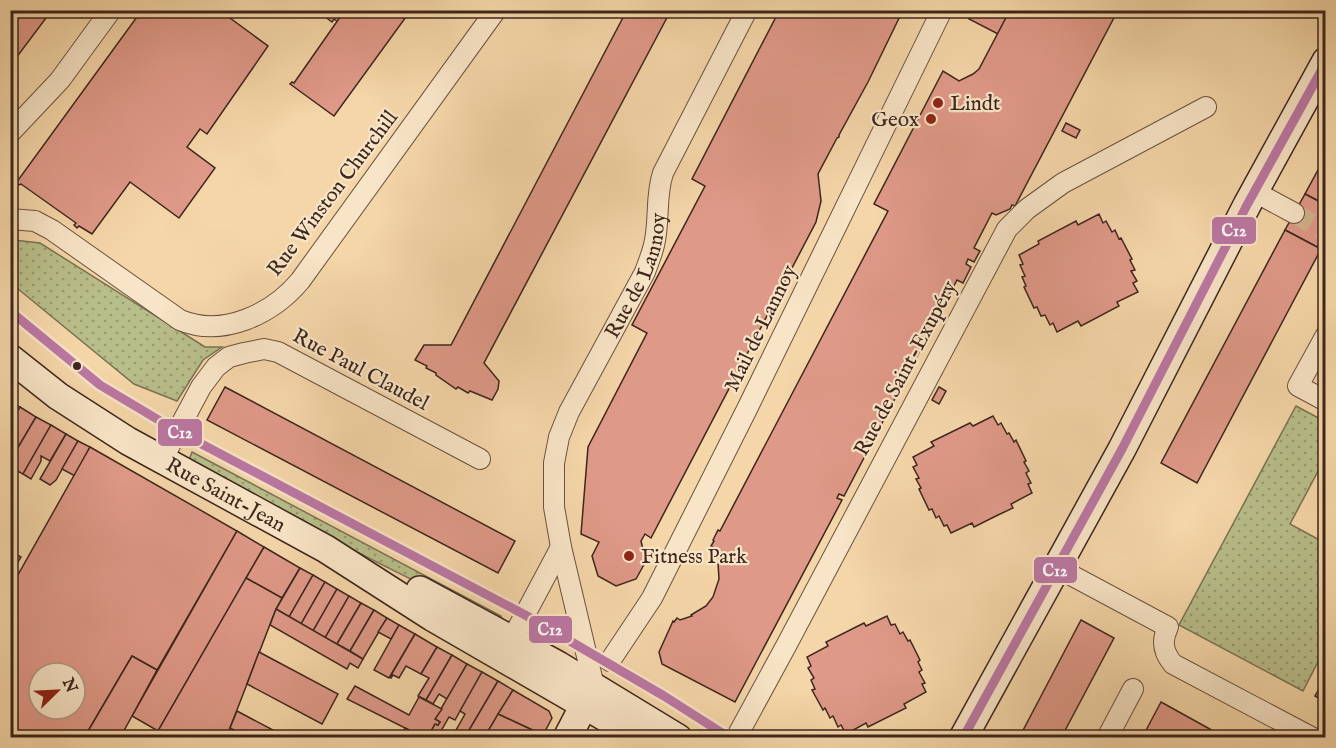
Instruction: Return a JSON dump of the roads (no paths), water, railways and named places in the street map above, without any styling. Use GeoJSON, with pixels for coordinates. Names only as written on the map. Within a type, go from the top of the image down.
{"type":"FeatureCollection","features":[{"type":"Feature","properties":{"kind":"main road"},"geometry":{"type":"LineString","coordinates":[[963,738],[1122,449],[1325,62]]}},
{"type":"Feature","properties":{"kind":"main road","name":"Rue Saint-Jean"},"geometry":{"type":"LineString","coordinates":[[10,358],[76,409],[162,460],[326,549],[416,588],[507,648],[589,695]]}},
{"type":"Feature","properties":{"kind":"main road"},"geometry":{"type":"LineString","coordinates":[[567,738],[589,695]]}},
{"type":"Feature","properties":{"kind":"main road"},"geometry":{"type":"LineString","coordinates":[[589,695],[641,738]]}},
{"type":"Feature","properties":{"kind":"main road"},"geometry":{"type":"LineString","coordinates":[[589,695],[678,738]]}},
{"type":"Feature","properties":{"kind":"street"},"geometry":{"type":"LineString","coordinates":[[11,131],[60,80],[111,10]]}},
{"type":"Feature","properties":{"kind":"street","name":"Rue Winston Churchill"},"geometry":{"type":"LineString","coordinates":[[10,219],[29,220],[43,225],[165,310],[188,323],[204,327],[243,321],[280,302],[300,281],[496,10]]}},
{"type":"Feature","properties":{"kind":"street","name":"Rue de Lannoy"},"geometry":{"type":"LineString","coordinates":[[589,695],[554,507],[554,464],[559,437],[569,412],[645,272],[654,245],[658,192],[663,173],[747,10]]}},
{"type":"Feature","properties":{"kind":"street","name":"Mail de Lannoy"},"geometry":{"type":"LineString","coordinates":[[610,661],[652,598],[753,398],[942,10]]}},
{"type":"Feature","properties":{"kind":"street","name":"Rue de Saint-Exupéry"},"geometry":{"type":"LineString","coordinates":[[735,738],[1007,229],[1027,209],[1056,187],[1206,107]]}},
{"type":"Feature","properties":{"kind":"street"},"geometry":{"type":"LineString","coordinates":[[1255,192],[1294,213]]}},
{"type":"Feature","properties":{"kind":"street"},"geometry":{"type":"LineString","coordinates":[[1326,335],[1298,386],[1326,401]]}},
{"type":"Feature","properties":{"kind":"street","name":"Rue Paul Claudel"},"geometry":{"type":"LineString","coordinates":[[162,460],[209,374],[230,357],[264,349],[278,352],[480,459]]}},
{"type":"Feature","properties":{"kind":"street"},"geometry":{"type":"LineString","coordinates":[[507,648],[561,547]]}},
{"type":"Feature","properties":{"kind":"street"},"geometry":{"type":"LineString","coordinates":[[1056,567],[1168,627],[1164,634],[1163,645],[1166,656],[1173,664],[1313,738]]}},
{"type":"Feature","properties":{"kind":"street"},"geometry":{"type":"LineString","coordinates":[[1107,738],[1133,689]]}},
{"type":"Feature","properties":{"kind":"tunnel"},"geometry":{"type":"LineString","coordinates":[[1294,213],[1326,232]]}},
{"type":"Feature","properties":{"kind":"place","name":"Lindt"},"geometry":{"type":"Point","coordinates":[938,103]}},
{"type":"Feature","properties":{"kind":"place","name":"Geox"},"geometry":{"type":"Point","coordinates":[931,119]}},
{"type":"Feature","properties":{"kind":"place","name":"Fitness Park"},"geometry":{"type":"Point","coordinates":[629,556]}}]}
